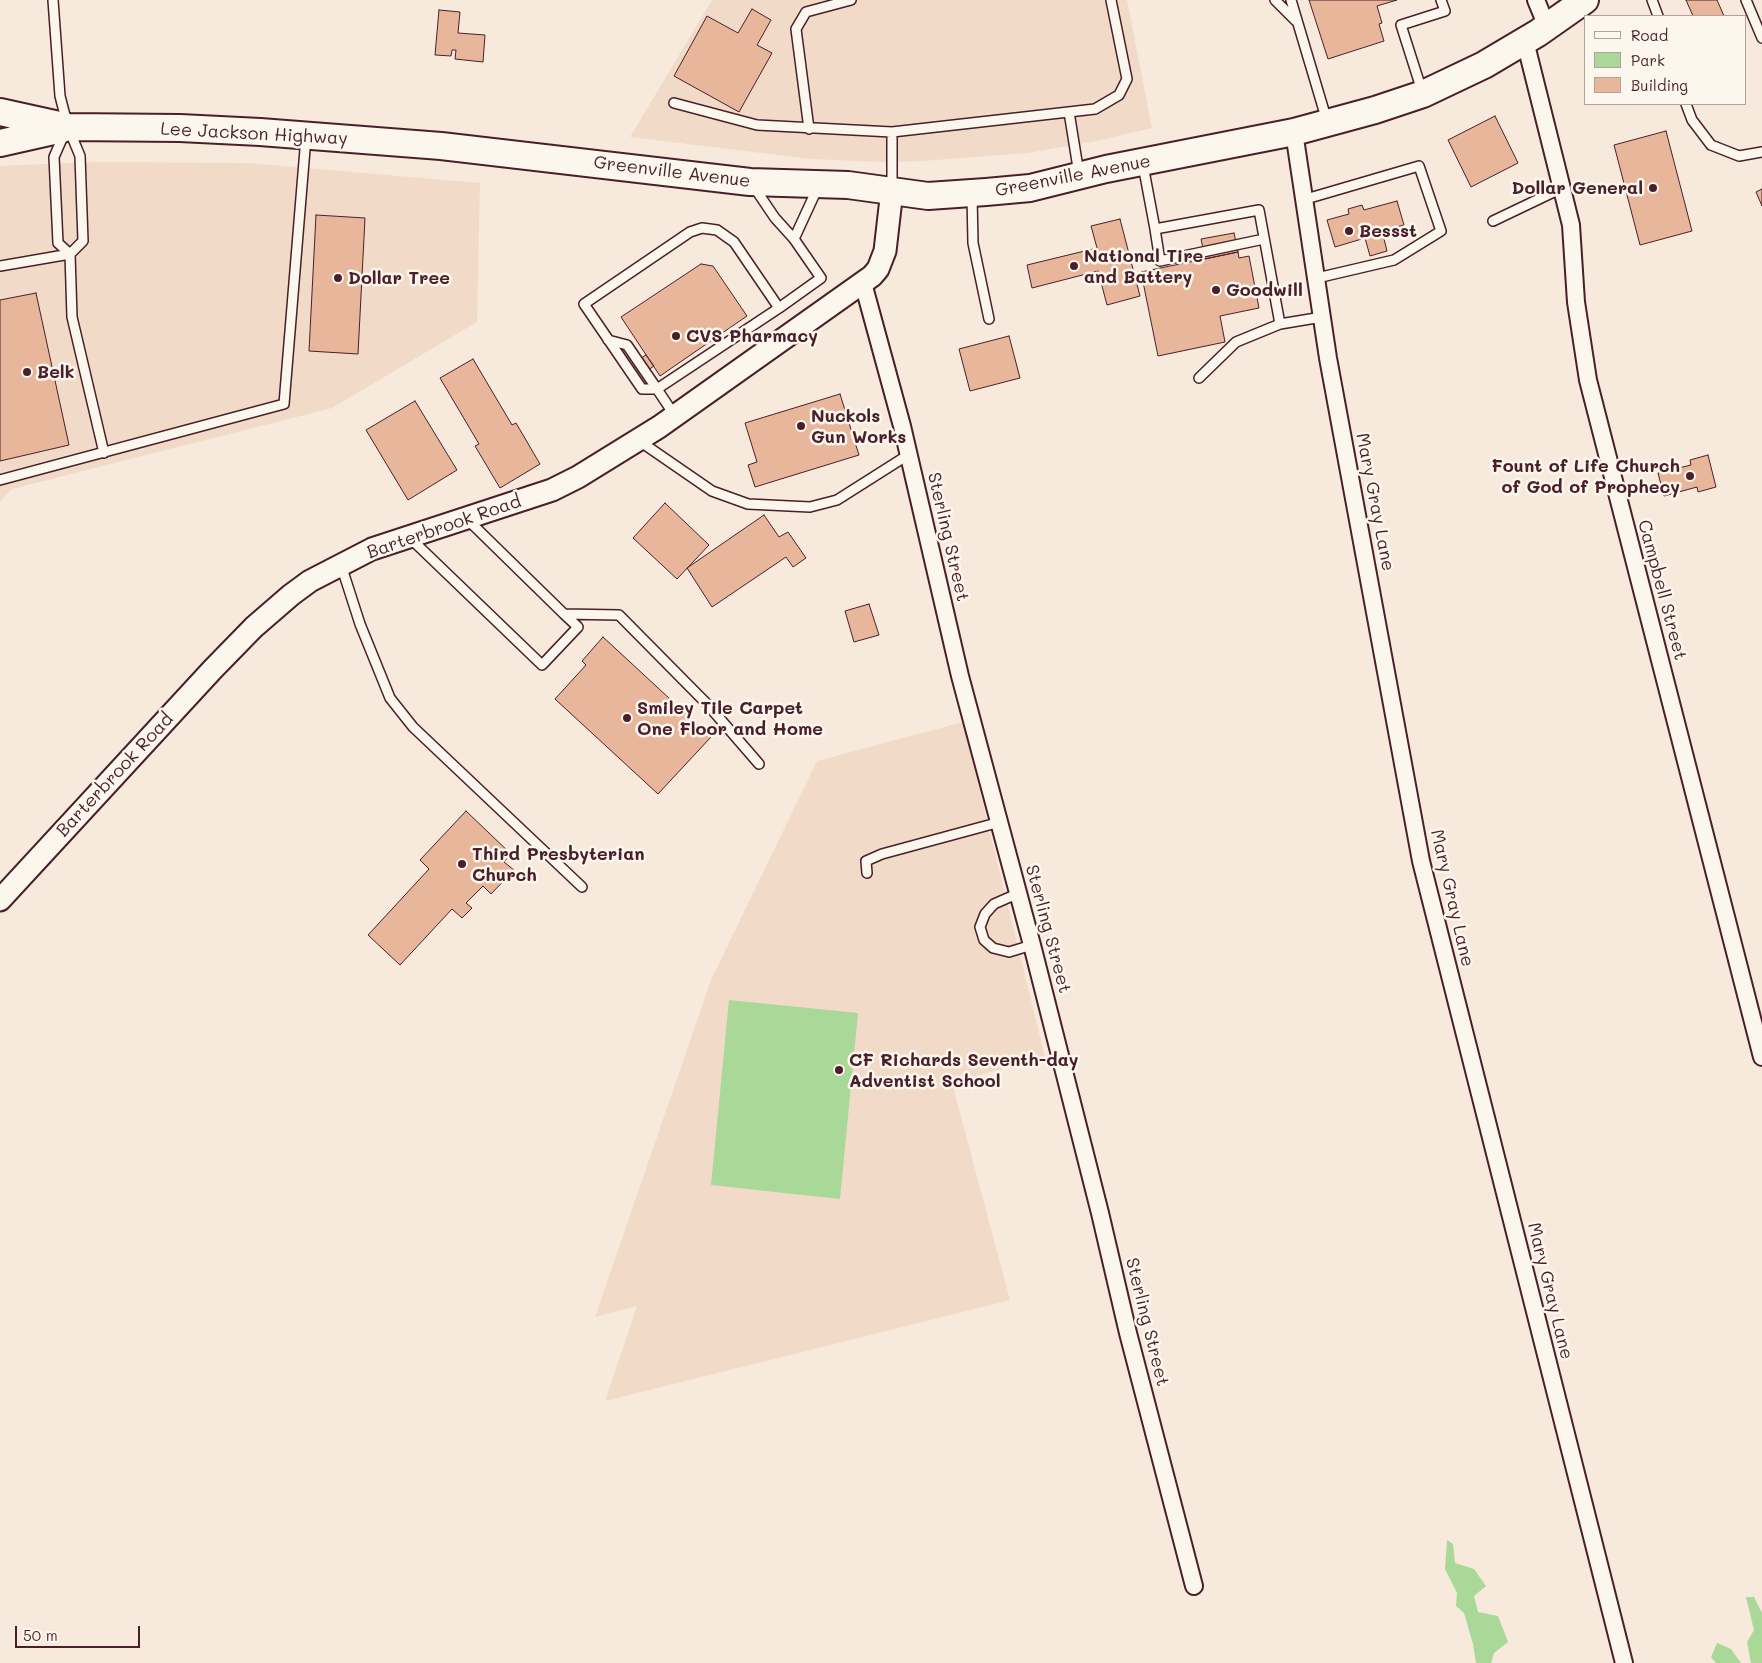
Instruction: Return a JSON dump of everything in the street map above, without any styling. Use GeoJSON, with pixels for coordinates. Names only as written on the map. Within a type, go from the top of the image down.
{"type":"FeatureCollection","features":[{"type":"Feature","properties":{"kind":"main road","name":"Greenville Avenue"},"geometry":{"type":"LineString","coordinates":[[441,146],[750,182],[848,184],[928,196],[1030,188],[1143,162],[1328,124],[1423,94],[1477,69],[1547,27],[1585,0]]}},
{"type":"Feature","properties":{"kind":"main road","name":"Lee Jackson Highway"},"geometry":{"type":"LineString","coordinates":[[0,112],[68,127],[180,128],[441,146]]}},
{"type":"Feature","properties":{"kind":"main road","name":"Lee Jackson Highway"},"geometry":{"type":"LineString","coordinates":[[0,142],[68,127]]}},
{"type":"Feature","properties":{"kind":"street"},"geometry":{"type":"LineString","coordinates":[[1536,0],[1547,27]]}},
{"type":"Feature","properties":{"kind":"street","name":"Campbell Street"},"geometry":{"type":"LineString","coordinates":[[1525,41],[1571,225],[1576,302],[1588,380],[1762,1058]]}},
{"type":"Feature","properties":{"kind":"street","name":"Mary Gray Lane"},"geometry":{"type":"LineString","coordinates":[[1294,132],[1306,199],[1322,317],[1421,861],[1624,1663]]}},
{"type":"Feature","properties":{"kind":"street","name":"Barterbrook Road"},"geometry":{"type":"LineString","coordinates":[[0,900],[254,628],[298,590],[372,549],[468,520],[552,490],[578,477],[675,416],[863,283],[878,269],[884,257],[892,190]]}},
{"type":"Feature","properties":{"kind":"street","name":"Sterling Street"},"geometry":{"type":"LineString","coordinates":[[863,283],[908,455],[960,676],[1032,945],[1100,1213],[1128,1333],[1194,1586]]}},
{"type":"Feature","properties":{"kind":"lane"},"geometry":{"type":"LineString","coordinates":[[0,266],[70,254],[83,241],[80,156],[68,127],[60,96],[53,0]]}},
{"type":"Feature","properties":{"kind":"lane"},"geometry":{"type":"LineString","coordinates":[[809,129],[796,28],[806,12],[851,0]]}},
{"type":"Feature","properties":{"kind":"lane"},"geometry":{"type":"LineString","coordinates":[[674,104],[758,125],[892,132],[1095,109],[1119,95],[1127,79],[1111,0]]}},
{"type":"Feature","properties":{"kind":"lane"},"geometry":{"type":"LineString","coordinates":[[1275,0],[1298,23]]}},
{"type":"Feature","properties":{"kind":"lane"},"geometry":{"type":"LineString","coordinates":[[1291,0],[1328,124]]}},
{"type":"Feature","properties":{"kind":"lane"},"geometry":{"type":"LineString","coordinates":[[1423,94],[1401,25],[1445,11],[1441,0]]}},
{"type":"Feature","properties":{"kind":"lane"},"geometry":{"type":"LineString","coordinates":[[1652,0],[1658,15]]}},
{"type":"Feature","properties":{"kind":"lane"},"geometry":{"type":"LineString","coordinates":[[1746,0],[1762,38]]}},
{"type":"Feature","properties":{"kind":"lane"},"geometry":{"type":"LineString","coordinates":[[1686,105],[1692,120],[1711,145],[1739,156],[1762,152]]}},
{"type":"Feature","properties":{"kind":"lane"},"geometry":{"type":"LineString","coordinates":[[1069,112],[1080,176]]}},
{"type":"Feature","properties":{"kind":"lane"},"geometry":{"type":"LineString","coordinates":[[68,127],[54,157],[58,243],[70,254],[72,317],[104,453]]}},
{"type":"Feature","properties":{"kind":"lane"},"geometry":{"type":"LineString","coordinates":[[892,132],[892,190]]}},
{"type":"Feature","properties":{"kind":"lane"},"geometry":{"type":"LineString","coordinates":[[0,480],[284,404],[306,136]]}},
{"type":"Feature","properties":{"kind":"lane"},"geometry":{"type":"LineString","coordinates":[[1143,162],[1160,261],[1264,239]]}},
{"type":"Feature","properties":{"kind":"lane"},"geometry":{"type":"LineString","coordinates":[[1306,199],[1419,166],[1441,231],[1394,260],[1317,278]]}},
{"type":"Feature","properties":{"kind":"lane"},"geometry":{"type":"LineString","coordinates":[[657,389],[821,278],[750,182]]}},
{"type":"Feature","properties":{"kind":"lane"},"geometry":{"type":"LineString","coordinates":[[794,239],[820,184]]}},
{"type":"Feature","properties":{"kind":"lane"},"geometry":{"type":"LineString","coordinates":[[1493,221],[1562,188]]}},
{"type":"Feature","properties":{"kind":"lane"},"geometry":{"type":"LineString","coordinates":[[972,193],[972,243],[988,319]]}},
{"type":"Feature","properties":{"kind":"lane"},"geometry":{"type":"LineString","coordinates":[[1155,229],[1259,210],[1280,324]]}},
{"type":"Feature","properties":{"kind":"lane"},"geometry":{"type":"LineString","coordinates":[[675,416],[627,345],[608,340],[584,304],[690,232],[702,228],[717,230],[734,242],[779,308]]}},
{"type":"Feature","properties":{"kind":"lane"},"geometry":{"type":"LineString","coordinates":[[1199,378],[1236,342],[1280,324],[1322,317]]}},
{"type":"Feature","properties":{"kind":"lane"},"geometry":{"type":"LineString","coordinates":[[638,440],[712,491],[748,504],[810,507],[837,500],[908,455]]}},
{"type":"Feature","properties":{"kind":"lane"},"geometry":{"type":"LineString","coordinates":[[410,538],[542,665],[578,627],[468,520]]}},
{"type":"Feature","properties":{"kind":"lane"},"geometry":{"type":"LineString","coordinates":[[341,565],[360,624],[390,698],[413,727],[582,887]]}},
{"type":"Feature","properties":{"kind":"lane"},"geometry":{"type":"LineString","coordinates":[[564,614],[619,615],[708,705],[759,764]]}},
{"type":"Feature","properties":{"kind":"lane"},"geometry":{"type":"LineString","coordinates":[[867,873],[866,861],[882,854],[1000,822]]}},
{"type":"Feature","properties":{"kind":"lane"},"geometry":{"type":"LineString","coordinates":[[1018,893],[994,904],[986,914],[980,927],[984,940],[994,948],[1009,952],[1032,945]]}},
{"type":"Feature","properties":{"kind":"shaded area"},"geometry":{"type":"Polygon","coordinates":[[[712,0],[1127,0],[1152,128],[1097,141],[1028,153],[923,161],[880,162],[811,159],[630,137],[712,0]]]}},
{"type":"Feature","properties":{"kind":"shaded area"},"geometry":{"type":"Polygon","coordinates":[[[91,162],[248,163],[480,183],[477,322],[332,408],[12,489],[0,502],[0,166],[91,162]]]}},
{"type":"Feature","properties":{"kind":"shaded area","name":"CF Richards Seventh-day Adventist School"},"geometry":{"type":"Polygon","coordinates":[[[963,722],[1045,1057],[952,1083],[1010,1300],[605,1401],[637,1306],[595,1317],[711,980],[817,761],[963,722]]]}},
{"type":"Feature","properties":{"kind":"green space"},"geometry":{"type":"Polygon","coordinates":[[[729,1000],[858,1013],[840,1199],[711,1185],[729,1000]]]}},
{"type":"Feature","properties":{"kind":"green space"},"geometry":{"type":"Polygon","coordinates":[[[1447,1540],[1453,1544],[1455,1563],[1474,1569],[1486,1586],[1474,1596],[1478,1612],[1498,1616],[1508,1642],[1494,1653],[1491,1663],[1476,1663],[1473,1644],[1464,1613],[1456,1606],[1457,1593],[1445,1569],[1447,1540]]]}},
{"type":"Feature","properties":{"kind":"green space"},"geometry":{"type":"Polygon","coordinates":[[[1746,1597],[1754,1597],[1762,1613],[1762,1663],[1751,1663],[1747,1642],[1754,1630],[1746,1597]]]}},
{"type":"Feature","properties":{"kind":"green space"},"geometry":{"type":"Polygon","coordinates":[[[1717,1643],[1731,1649],[1741,1663],[1716,1663],[1711,1657],[1717,1643]]]}},
{"type":"Feature","properties":{"kind":"building"},"geometry":{"type":"Polygon","coordinates":[[[1309,0],[1397,0],[1377,6],[1382,23],[1379,24],[1384,41],[1328,59],[1309,0]]]}},
{"type":"Feature","properties":{"kind":"building"},"geometry":{"type":"Polygon","coordinates":[[[1686,0],[1717,0],[1724,15],[1693,15],[1686,0]]]}},
{"type":"Feature","properties":{"kind":"building"},"geometry":{"type":"Polygon","coordinates":[[[752,9],[771,20],[757,45],[772,53],[739,112],[674,76],[707,16],[738,33],[752,9]]]}},
{"type":"Feature","properties":{"kind":"building"},"geometry":{"type":"Polygon","coordinates":[[[439,10],[460,12],[458,33],[485,35],[483,62],[455,59],[456,50],[452,50],[451,56],[435,55],[439,10]]]}},
{"type":"Feature","properties":{"kind":"building"},"geometry":{"type":"Polygon","coordinates":[[[1495,116],[1518,163],[1471,187],[1448,140],[1495,116]]]}},
{"type":"Feature","properties":{"kind":"building","name":"Dollar General"},"geometry":{"type":"Polygon","coordinates":[[[1666,131],[1692,231],[1640,245],[1614,145],[1666,131]]]}},
{"type":"Feature","properties":{"kind":"building"},"geometry":{"type":"Polygon","coordinates":[[[1762,189],[1762,206],[1756,192],[1762,189]]]}},
{"type":"Feature","properties":{"kind":"building"},"geometry":{"type":"Polygon","coordinates":[[[1397,201],[1404,225],[1382,231],[1387,251],[1370,256],[1365,238],[1335,247],[1327,220],[1349,214],[1348,209],[1362,205],[1364,210],[1397,201]]]}},
{"type":"Feature","properties":{"kind":"building"},"geometry":{"type":"Polygon","coordinates":[[[316,215],[365,218],[358,354],[309,351],[316,215]]]}},
{"type":"Feature","properties":{"kind":"building"},"geometry":{"type":"Polygon","coordinates":[[[1120,219],[1140,296],[1107,305],[1098,271],[1032,288],[1027,265],[1097,248],[1091,226],[1120,219]]]}},
{"type":"Feature","properties":{"kind":"building"},"geometry":{"type":"Polygon","coordinates":[[[1234,233],[1238,252],[1205,259],[1201,239],[1234,233]]]}},
{"type":"Feature","properties":{"kind":"building"},"geometry":{"type":"Polygon","coordinates":[[[1238,252],[1239,258],[1249,256],[1259,308],[1220,316],[1225,342],[1158,356],[1141,272],[1238,252]]]}},
{"type":"Feature","properties":{"kind":"building","name":"CVS Pharmacy"},"geometry":{"type":"Polygon","coordinates":[[[701,264],[713,266],[747,316],[660,376],[621,317],[701,264]]]}},
{"type":"Feature","properties":{"kind":"building","name":"Belk"},"geometry":{"type":"Polygon","coordinates":[[[36,293],[69,445],[0,461],[0,300],[36,293]]]}},
{"type":"Feature","properties":{"kind":"building"},"geometry":{"type":"Polygon","coordinates":[[[1009,336],[1020,378],[970,391],[959,349],[1009,336]]]}},
{"type":"Feature","properties":{"kind":"building"},"geometry":{"type":"Polygon","coordinates":[[[646,355],[654,366],[641,375],[633,363],[646,355]]]}},
{"type":"Feature","properties":{"kind":"building"},"geometry":{"type":"Polygon","coordinates":[[[473,359],[512,425],[516,423],[540,464],[500,488],[475,446],[479,444],[440,378],[473,359]]]}},
{"type":"Feature","properties":{"kind":"building"},"geometry":{"type":"Polygon","coordinates":[[[840,394],[859,455],[755,487],[748,465],[757,462],[745,423],[840,394]]]}},
{"type":"Feature","properties":{"kind":"building"},"geometry":{"type":"Polygon","coordinates":[[[415,401],[457,470],[408,500],[366,430],[415,401]]]}},
{"type":"Feature","properties":{"kind":"building"},"geometry":{"type":"Polygon","coordinates":[[[1708,455],[1716,487],[1698,492],[1697,487],[1664,496],[1658,473],[1691,465],[1690,460],[1708,455]]]}},
{"type":"Feature","properties":{"kind":"building"},"geometry":{"type":"Polygon","coordinates":[[[665,503],[709,545],[677,579],[633,538],[665,503]]]}},
{"type":"Feature","properties":{"kind":"building"},"geometry":{"type":"Polygon","coordinates":[[[764,515],[779,537],[788,532],[806,558],[793,567],[786,557],[712,607],[687,568],[764,515]]]}},
{"type":"Feature","properties":{"kind":"building"},"geometry":{"type":"Polygon","coordinates":[[[869,604],[879,635],[854,642],[845,611],[869,604]]]}},
{"type":"Feature","properties":{"kind":"building"},"geometry":{"type":"Polygon","coordinates":[[[603,637],[711,737],[658,794],[555,699],[586,665],[582,661],[603,637]]]}},
{"type":"Feature","properties":{"kind":"building"},"geometry":{"type":"Polygon","coordinates":[[[466,811],[511,854],[504,862],[514,870],[491,894],[483,886],[466,903],[472,908],[462,918],[452,909],[400,965],[368,935],[429,869],[420,860],[466,811]]]}},
{"type":"Feature","properties":{"kind":"place","name":"Dollar General"},"geometry":{"type":"Point","coordinates":[1653,188]}},
{"type":"Feature","properties":{"kind":"place","name":"Bessst"},"geometry":{"type":"Point","coordinates":[1349,231]}},
{"type":"Feature","properties":{"kind":"place","name":"National Tire and Battery"},"geometry":{"type":"Point","coordinates":[1074,266]}},
{"type":"Feature","properties":{"kind":"place","name":"Dollar Tree"},"geometry":{"type":"Point","coordinates":[338,278]}},
{"type":"Feature","properties":{"kind":"place","name":"Goodwill"},"geometry":{"type":"Point","coordinates":[1216,290]}},
{"type":"Feature","properties":{"kind":"place","name":"CVS Pharmacy"},"geometry":{"type":"Point","coordinates":[676,336]}},
{"type":"Feature","properties":{"kind":"place","name":"Belk"},"geometry":{"type":"Point","coordinates":[27,372]}},
{"type":"Feature","properties":{"kind":"place","name":"Nuckols Gun Works"},"geometry":{"type":"Point","coordinates":[801,426]}},
{"type":"Feature","properties":{"kind":"place","name":"Fount of Life Church of God of Prophecy"},"geometry":{"type":"Point","coordinates":[1690,476]}},
{"type":"Feature","properties":{"kind":"place","name":"Smiley Tile Carpet One Floor and Home"},"geometry":{"type":"Point","coordinates":[627,718]}},
{"type":"Feature","properties":{"kind":"place","name":"Third Presbyterian Church"},"geometry":{"type":"Point","coordinates":[462,864]}},
{"type":"Feature","properties":{"kind":"place","name":"CF Richards Seventh-day Adventist School"},"geometry":{"type":"Point","coordinates":[839,1070]}}]}
